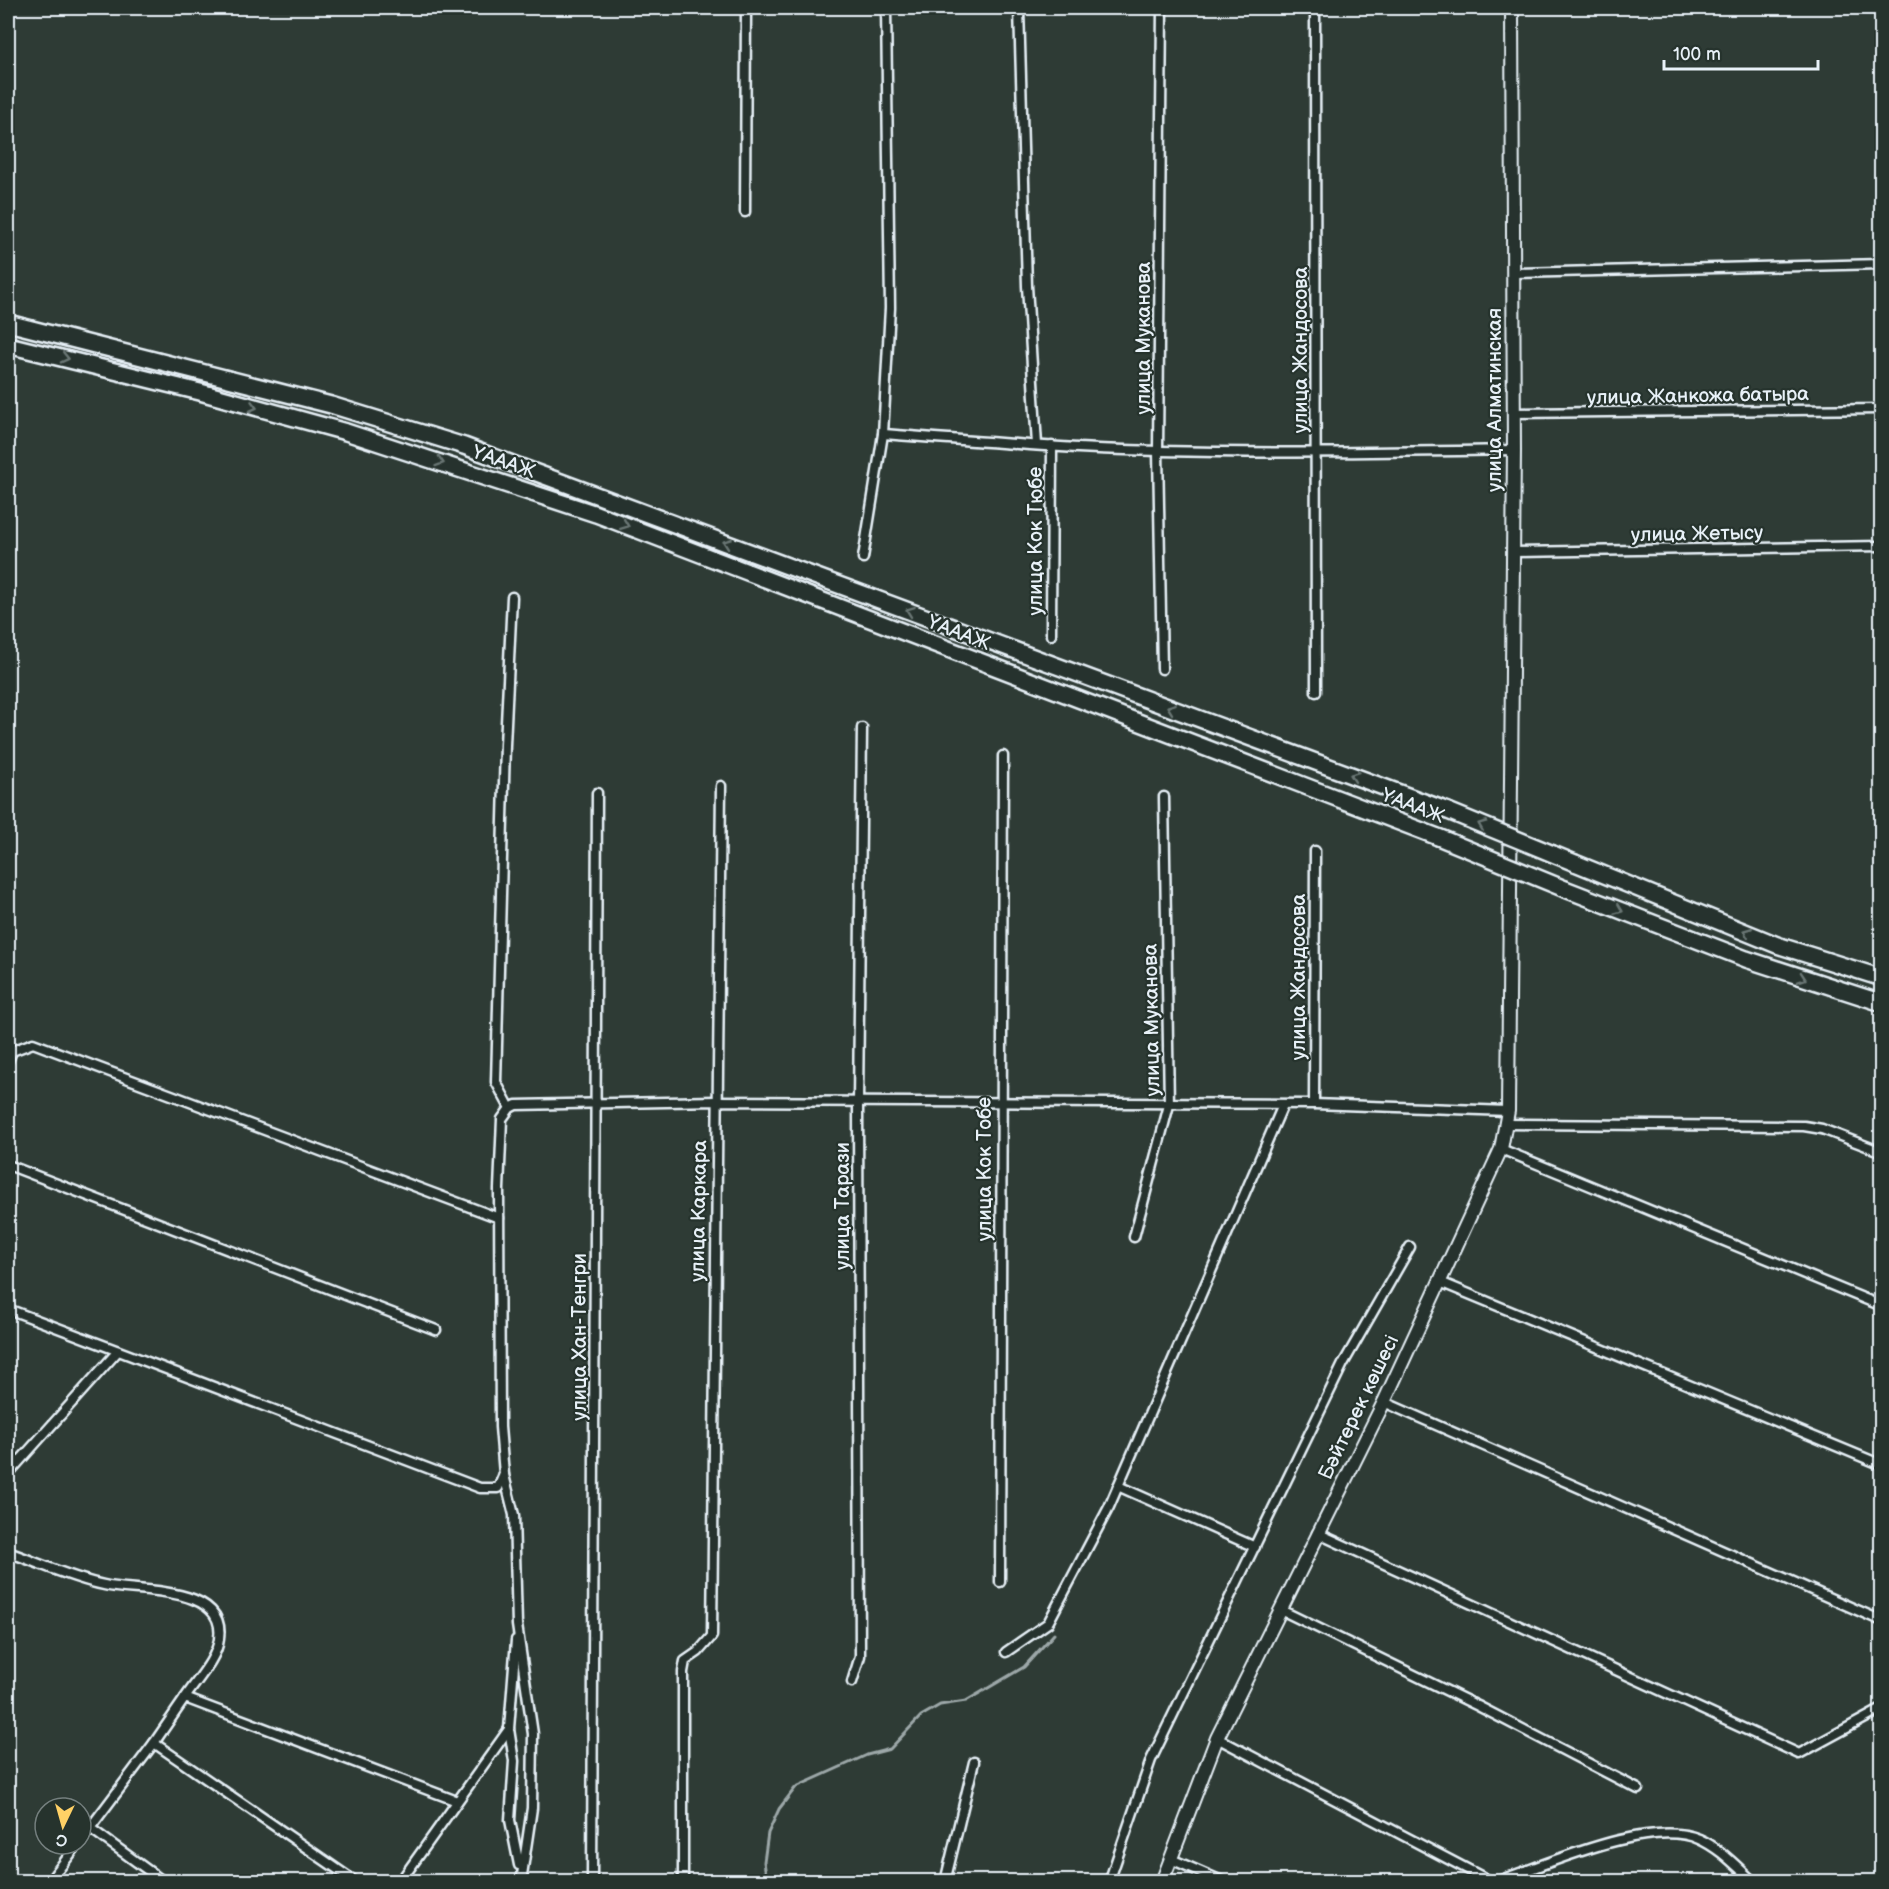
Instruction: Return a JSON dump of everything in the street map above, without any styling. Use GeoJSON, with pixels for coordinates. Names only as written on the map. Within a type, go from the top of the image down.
{"type":"FeatureCollection","features":[{"type":"Feature","properties":{"kind":"highway","name":"ҮАААЖ"},"geometry":{"type":"LineString","coordinates":[[8,323],[320,402],[464,446],[1448,811],[1777,945],[1881,978]]}},
{"type":"Feature","properties":{"kind":"highway","name":"ҮАААЖ"},"geometry":{"type":"LineString","coordinates":[[8,345],[178,386],[346,432],[585,510],[1438,837],[1746,959],[1881,1003]]}},
{"type":"Feature","properties":{"kind":"street"},"geometry":{"type":"LineString","coordinates":[[745,212],[746,8]]}},
{"type":"Feature","properties":{"kind":"street"},"geometry":{"type":"LineString","coordinates":[[864,558],[883,434],[890,308],[886,8]]}},
{"type":"Feature","properties":{"kind":"street"},"geometry":{"type":"LineString","coordinates":[[1019,8],[1026,286],[1037,445]]}},
{"type":"Feature","properties":{"kind":"street","name":"улица Муканова"},"geometry":{"type":"LineString","coordinates":[[1162,8],[1158,451],[1162,669]]}},
{"type":"Feature","properties":{"kind":"street","name":"улица Жандосова"},"geometry":{"type":"LineString","coordinates":[[1315,8],[1316,692]]}},
{"type":"Feature","properties":{"kind":"street","name":"улица Алматинская"},"geometry":{"type":"LineString","coordinates":[[1510,932],[1514,450],[1512,8]]}},
{"type":"Feature","properties":{"kind":"street"},"geometry":{"type":"LineString","coordinates":[[1514,273],[1881,264]]}},
{"type":"Feature","properties":{"kind":"street","name":"улица Жанкожа батыра"},"geometry":{"type":"LineString","coordinates":[[1514,413],[1881,409]]}},
{"type":"Feature","properties":{"kind":"street"},"geometry":{"type":"LineString","coordinates":[[883,434],[1158,451],[1317,453],[1514,450]]}},
{"type":"Feature","properties":{"kind":"street","name":"улица Кок Тюбе"},"geometry":{"type":"LineString","coordinates":[[1051,635],[1052,446]]}},
{"type":"Feature","properties":{"kind":"street","name":"улица Жетысу"},"geometry":{"type":"LineString","coordinates":[[1512,552],[1881,546]]}},
{"type":"Feature","properties":{"kind":"street"},"geometry":{"type":"LineString","coordinates":[[510,1108],[496,1082],[512,597]]}},
{"type":"Feature","properties":{"kind":"street","name":"улица Тарази"},"geometry":{"type":"LineString","coordinates":[[852,1682],[860,1656],[858,1104],[862,728]]}},
{"type":"Feature","properties":{"kind":"street","name":"улица Кок Тобе"},"geometry":{"type":"LineString","coordinates":[[1000,1582],[1003,756]]}},
{"type":"Feature","properties":{"kind":"street","name":"улица Каркара"},"geometry":{"type":"LineString","coordinates":[[682,1881],[683,1672],[685,1661],[698,1652],[712,1636],[721,786]]}},
{"type":"Feature","properties":{"kind":"street","name":"улица Хан-Тенгри"},"geometry":{"type":"LineString","coordinates":[[591,1881],[597,793]]}},
{"type":"Feature","properties":{"kind":"street","name":"улица Муканова"},"geometry":{"type":"LineString","coordinates":[[1134,1237],[1168,1105],[1164,797]]}},
{"type":"Feature","properties":{"kind":"street","name":"улица Жандосова"},"geometry":{"type":"LineString","coordinates":[[1314,1104],[1315,851]]}},
{"type":"Feature","properties":{"kind":"street","name":"Бәйтерек көшесі"},"geometry":{"type":"LineString","coordinates":[[1162,1881],[1217,1738],[1384,1402],[1501,1149],[1508,1110],[1510,932]]}},
{"type":"Feature","properties":{"kind":"street"},"geometry":{"type":"LineString","coordinates":[[8,1061],[12,1051],[33,1043],[500,1218]]}},
{"type":"Feature","properties":{"kind":"street"},"geometry":{"type":"LineString","coordinates":[[521,1881],[510,1820],[514,1761],[509,1729],[517,1625],[514,1515],[504,1474],[500,1427],[502,1119],[510,1108],[516,1105],[716,1101],[858,1104],[1314,1104],[1508,1110]]}},
{"type":"Feature","properties":{"kind":"street"},"geometry":{"type":"LineString","coordinates":[[1006,1652],[1047,1623],[1119,1486],[1283,1105]]}},
{"type":"Feature","properties":{"kind":"street"},"geometry":{"type":"LineString","coordinates":[[1506,1124],[1804,1126],[1822,1128],[1881,1152]]}},
{"type":"Feature","properties":{"kind":"street"},"geometry":{"type":"LineString","coordinates":[[1501,1149],[1881,1306]]}},
{"type":"Feature","properties":{"kind":"street"},"geometry":{"type":"LineString","coordinates":[[8,1165],[436,1330]]}},
{"type":"Feature","properties":{"kind":"street"},"geometry":{"type":"LineString","coordinates":[[1109,1881],[1151,1760],[1343,1365],[1410,1247]]}},
{"type":"Feature","properties":{"kind":"street"},"geometry":{"type":"LineString","coordinates":[[1440,1282],[1881,1466]]}},
{"type":"Feature","properties":{"kind":"street"},"geometry":{"type":"LineString","coordinates":[[8,1309],[480,1488],[498,1488],[504,1474]]}},
{"type":"Feature","properties":{"kind":"street"},"geometry":{"type":"LineString","coordinates":[[8,1474],[118,1351]]}},
{"type":"Feature","properties":{"kind":"street"},"geometry":{"type":"LineString","coordinates":[[1384,1402],[1881,1621]]}},
{"type":"Feature","properties":{"kind":"street"},"geometry":{"type":"LineString","coordinates":[[1119,1486],[1255,1547]]}},
{"type":"Feature","properties":{"kind":"street"},"geometry":{"type":"LineString","coordinates":[[1317,1533],[1799,1754],[1881,1709]]}},
{"type":"Feature","properties":{"kind":"street"},"geometry":{"type":"LineString","coordinates":[[8,1552],[104,1585],[183,1595],[208,1605],[218,1621],[219,1640],[208,1664],[154,1743],[93,1824]]}},
{"type":"Feature","properties":{"kind":"street"},"geometry":{"type":"LineString","coordinates":[[1281,1610],[1478,1706],[1638,1789]]}},
{"type":"Feature","properties":{"kind":"street"},"geometry":{"type":"LineString","coordinates":[[517,1625],[533,1734],[532,1808],[520,1870]]}},
{"type":"Feature","properties":{"kind":"street"},"geometry":{"type":"LineString","coordinates":[[185,1698],[457,1801]]}},
{"type":"Feature","properties":{"kind":"street"},"geometry":{"type":"LineString","coordinates":[[400,1881],[509,1729]]}},
{"type":"Feature","properties":{"kind":"street"},"geometry":{"type":"LineString","coordinates":[[1217,1738],[1494,1881],[1635,1835],[1674,1832],[1700,1839],[1754,1881]]}},
{"type":"Feature","properties":{"kind":"street"},"geometry":{"type":"LineString","coordinates":[[154,1743],[356,1881]]}},
{"type":"Feature","properties":{"kind":"street"},"geometry":{"type":"LineString","coordinates":[[945,1881],[974,1762]]}},
{"type":"Feature","properties":{"kind":"street"},"geometry":{"type":"LineString","coordinates":[[93,1830],[164,1881]]}},
{"type":"Feature","properties":{"kind":"street"},"geometry":{"type":"LineString","coordinates":[[49,1881],[69,1856]]}},
{"type":"Feature","properties":{"kind":"street"},"geometry":{"type":"LineString","coordinates":[[1171,1859],[1224,1881]]}},
{"type":"Feature","properties":{"kind":"waterway"},"geometry":{"type":"LineString","coordinates":[[767,1882],[764,1862],[768,1833],[779,1809],[796,1787],[867,1755],[890,1749],[921,1716],[940,1705],[966,1701],[1024,1667],[1054,1634]]}}]}
